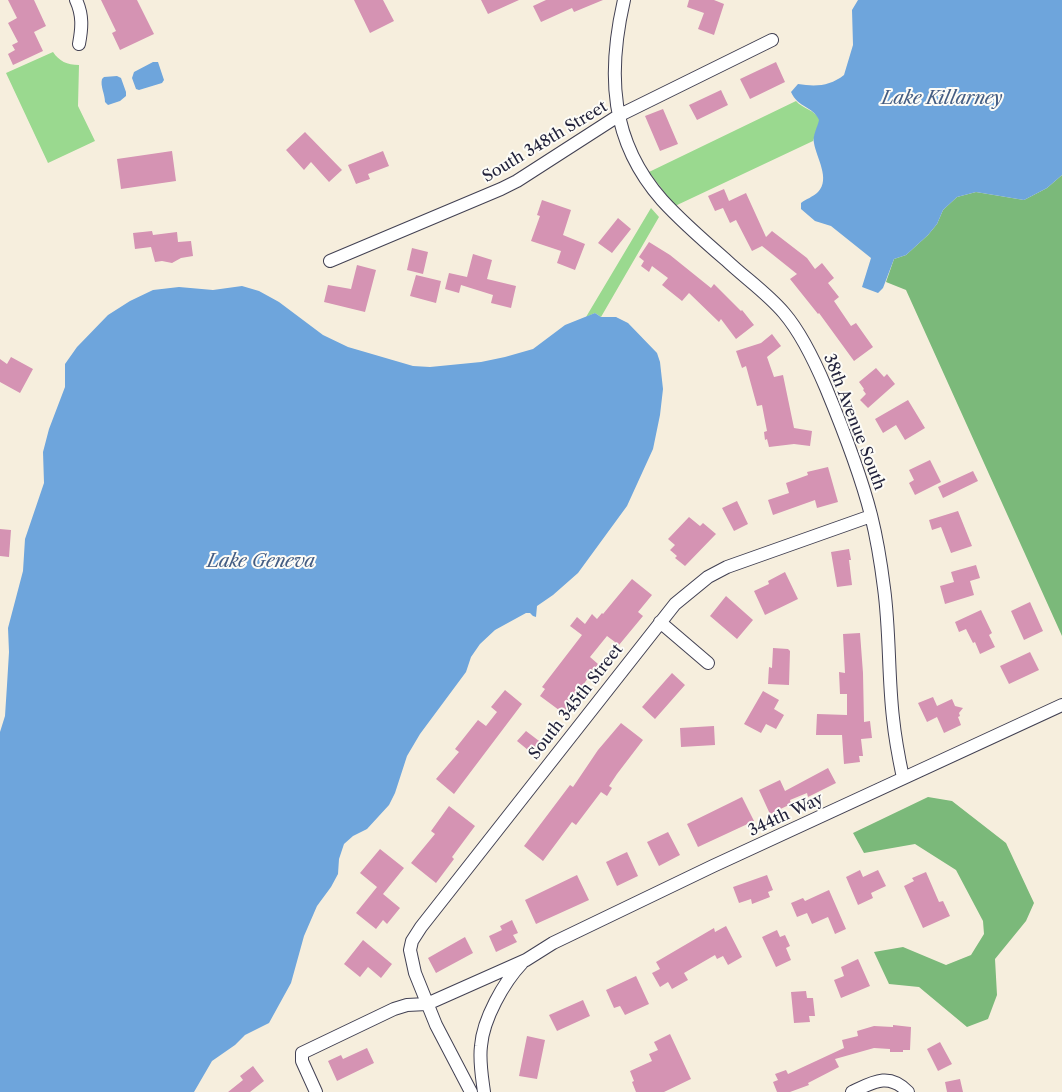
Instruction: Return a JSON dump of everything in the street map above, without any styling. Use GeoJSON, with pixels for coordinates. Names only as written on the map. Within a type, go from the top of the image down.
{"type":"FeatureCollection","features":[{"type":"Feature","properties":{"kind":"street"},"geometry":{"type":"LineString","coordinates":[[76,0],[82,20],[79,44]]}},
{"type":"Feature","properties":{"kind":"street","name":"38th Avenue South"},"geometry":{"type":"LineString","coordinates":[[624,0],[614,52],[615,92],[618,116],[623,134],[638,166],[663,201],[715,251],[773,301],[795,327],[826,388],[846,442],[871,516],[884,587],[889,630],[893,720],[903,778]]}},
{"type":"Feature","properties":{"kind":"street","name":"South 348th Street"},"geometry":{"type":"LineString","coordinates":[[330,261],[517,181],[618,116],[772,40]]}},
{"type":"Feature","properties":{"kind":"street","name":"South 345th Street"},"geometry":{"type":"LineString","coordinates":[[471,1092],[444,1042],[414,973],[410,950],[414,936],[675,604],[708,577],[728,567],[871,516]]}},
{"type":"Feature","properties":{"kind":"street"},"geometry":{"type":"LineString","coordinates":[[660,622],[708,663]]}},
{"type":"Feature","properties":{"kind":"street","name":"344th Way"},"geometry":{"type":"LineString","coordinates":[[526,960],[553,943],[713,866],[1062,705]]}},
{"type":"Feature","properties":{"kind":"street"},"geometry":{"type":"LineString","coordinates":[[316,1092],[302,1061],[302,1053],[394,1009],[407,1005],[427,1004],[526,960]]}},
{"type":"Feature","properties":{"kind":"street"},"geometry":{"type":"LineString","coordinates":[[484,1092],[480,1054],[484,1030],[494,1005],[516,969],[526,960]]}},
{"type":"Feature","properties":{"kind":"street"},"geometry":{"type":"LineString","coordinates":[[852,1092],[871,1083],[884,1080],[895,1082],[906,1090]]}},
{"type":"Feature","properties":{"kind":"green space"},"geometry":{"type":"Polygon","coordinates":[[[53,52],[64,62],[79,65],[78,106],[95,141],[48,163],[6,73],[53,52]]]}},
{"type":"Feature","properties":{"kind":"green space"},"geometry":{"type":"Polygon","coordinates":[[[796,101],[818,116],[820,120],[813,141],[675,206],[649,172],[796,101]]]}},
{"type":"Feature","properties":{"kind":"green space"},"geometry":{"type":"Polygon","coordinates":[[[1062,175],[1062,636],[906,290],[886,282],[894,259],[906,255],[928,235],[937,224],[943,210],[957,197],[976,192],[1024,200],[1047,188],[1062,175]]]}},
{"type":"Feature","properties":{"kind":"green space"},"geometry":{"type":"Polygon","coordinates":[[[651,208],[659,217],[601,317],[595,313],[586,317],[651,208]]]}},
{"type":"Feature","properties":{"kind":"green space"},"geometry":{"type":"Polygon","coordinates":[[[928,797],[952,801],[1006,843],[1034,903],[1026,921],[995,959],[997,995],[988,1019],[967,1027],[919,987],[889,984],[874,952],[903,947],[946,965],[971,955],[984,934],[983,921],[956,870],[915,844],[864,853],[853,833],[928,797]]]}},
{"type":"Feature","properties":{"kind":"water","name":"Lake Killarney"},"geometry":{"type":"Polygon","coordinates":[[[858,0],[1062,0],[1062,175],[1047,188],[1024,200],[976,192],[957,197],[943,210],[937,224],[928,235],[906,255],[894,259],[883,288],[878,293],[862,287],[871,258],[831,226],[815,221],[801,209],[801,203],[818,192],[822,187],[822,168],[815,149],[814,140],[819,120],[813,112],[797,101],[791,92],[798,84],[822,85],[839,79],[844,75],[853,45],[852,10],[858,0]]]}},
{"type":"Feature","properties":{"kind":"water"},"geometry":{"type":"Polygon","coordinates":[[[153,62],[158,62],[164,80],[162,83],[139,90],[136,89],[132,78],[134,72],[153,62]]]}},
{"type":"Feature","properties":{"kind":"water"},"geometry":{"type":"Polygon","coordinates":[[[117,76],[121,78],[126,96],[120,101],[108,105],[105,102],[102,79],[104,77],[117,76]]]}},
{"type":"Feature","properties":{"kind":"water","name":"Lake Geneva"},"geometry":{"type":"Polygon","coordinates":[[[242,286],[259,291],[279,302],[323,335],[348,347],[413,366],[430,367],[481,362],[505,357],[533,349],[565,325],[595,313],[601,317],[616,317],[628,323],[657,353],[660,362],[663,389],[653,449],[627,506],[578,573],[537,606],[536,617],[526,613],[495,630],[480,644],[471,657],[466,672],[420,734],[407,756],[389,805],[367,829],[353,836],[344,844],[339,859],[338,874],[317,906],[304,936],[291,983],[269,1023],[245,1035],[235,1045],[212,1061],[194,1092],[0,1092],[0,732],[5,716],[9,652],[8,628],[23,571],[25,539],[44,483],[43,452],[49,429],[65,387],[65,364],[77,347],[108,315],[130,301],[153,290],[179,287],[213,290],[242,286]]]}},
{"type":"Feature","properties":{"kind":"building"},"geometry":{"type":"Polygon","coordinates":[[[8,0],[34,0],[46,26],[34,32],[43,51],[13,65],[8,54],[15,50],[12,45],[18,42],[8,23],[17,18],[8,0]]]}},
{"type":"Feature","properties":{"kind":"building"},"geometry":{"type":"Polygon","coordinates":[[[101,0],[137,0],[154,34],[120,50],[112,33],[116,31],[101,0]]]}},
{"type":"Feature","properties":{"kind":"building"},"geometry":{"type":"Polygon","coordinates":[[[354,0],[383,0],[394,21],[370,33],[354,0]]]}},
{"type":"Feature","properties":{"kind":"building"},"geometry":{"type":"Polygon","coordinates":[[[481,0],[519,0],[488,14],[481,0]]]}},
{"type":"Feature","properties":{"kind":"building"},"geometry":{"type":"Polygon","coordinates":[[[546,0],[603,0],[574,12],[572,8],[541,22],[533,6],[546,0]]]}},
{"type":"Feature","properties":{"kind":"building"},"geometry":{"type":"Polygon","coordinates":[[[689,0],[714,0],[724,4],[714,35],[698,29],[704,13],[687,7],[689,0]]]}},
{"type":"Feature","properties":{"kind":"building"},"geometry":{"type":"Polygon","coordinates":[[[776,62],[785,82],[750,99],[740,79],[776,62]]]}},
{"type":"Feature","properties":{"kind":"building"},"geometry":{"type":"Polygon","coordinates":[[[721,90],[728,105],[697,120],[689,105],[721,90]]]}},
{"type":"Feature","properties":{"kind":"building"},"geometry":{"type":"Polygon","coordinates":[[[663,109],[678,144],[660,151],[645,116],[663,109]]]}},
{"type":"Feature","properties":{"kind":"building"},"geometry":{"type":"Polygon","coordinates":[[[305,132],[342,170],[329,182],[311,162],[304,170],[286,150],[305,132]]]}},
{"type":"Feature","properties":{"kind":"building"},"geometry":{"type":"Polygon","coordinates":[[[172,151],[176,181],[121,189],[117,159],[172,151]]]}},
{"type":"Feature","properties":{"kind":"building"},"geometry":{"type":"Polygon","coordinates":[[[383,151],[389,166],[368,174],[370,179],[356,184],[348,165],[383,151]]]}},
{"type":"Feature","properties":{"kind":"building"},"geometry":{"type":"Polygon","coordinates":[[[724,189],[729,201],[746,193],[766,237],[772,231],[807,258],[815,269],[822,263],[834,278],[828,283],[839,297],[834,301],[851,326],[856,323],[873,347],[854,361],[819,313],[790,279],[797,274],[762,246],[752,251],[736,220],[730,223],[723,208],[715,211],[708,196],[724,189]]]}},
{"type":"Feature","properties":{"kind":"building"},"geometry":{"type":"Polygon","coordinates":[[[542,200],[571,210],[563,235],[585,244],[575,270],[557,263],[561,251],[531,241],[540,216],[537,215],[542,200]]]}},
{"type":"Feature","properties":{"kind":"building"},"geometry":{"type":"Polygon","coordinates":[[[618,218],[631,229],[612,253],[598,243],[618,218]]]}},
{"type":"Feature","properties":{"kind":"building"},"geometry":{"type":"Polygon","coordinates":[[[152,231],[153,235],[177,232],[178,242],[191,241],[193,256],[181,258],[172,263],[155,262],[151,247],[135,249],[133,233],[152,231]]]}},
{"type":"Feature","properties":{"kind":"building"},"geometry":{"type":"Polygon","coordinates":[[[649,242],[670,255],[711,288],[714,284],[742,310],[754,325],[736,339],[721,319],[719,322],[689,293],[682,301],[662,285],[668,278],[652,266],[649,272],[641,266],[644,261],[639,257],[649,242]]]}},
{"type":"Feature","properties":{"kind":"building"},"geometry":{"type":"Polygon","coordinates":[[[412,248],[428,252],[423,274],[407,270],[412,248]]]}},
{"type":"Feature","properties":{"kind":"building"},"geometry":{"type":"Polygon","coordinates":[[[473,254],[492,260],[487,279],[516,286],[511,308],[491,303],[493,295],[461,285],[459,293],[445,289],[449,273],[467,277],[473,254]]]}},
{"type":"Feature","properties":{"kind":"building"},"geometry":{"type":"Polygon","coordinates":[[[357,265],[376,270],[365,312],[324,302],[328,285],[351,289],[357,265]]]}},
{"type":"Feature","properties":{"kind":"building"},"geometry":{"type":"Polygon","coordinates":[[[416,275],[441,281],[436,303],[410,296],[416,275]]]}},
{"type":"Feature","properties":{"kind":"building"},"geometry":{"type":"Polygon","coordinates":[[[772,334],[781,346],[767,357],[774,377],[783,375],[794,428],[812,431],[810,446],[794,444],[769,447],[767,439],[765,440],[764,432],[767,431],[762,405],[757,406],[746,366],[742,368],[736,351],[761,343],[772,334]]]}},
{"type":"Feature","properties":{"kind":"building"},"geometry":{"type":"Polygon","coordinates":[[[11,357],[33,369],[20,393],[0,382],[0,359],[7,364],[11,357]]]}},
{"type":"Feature","properties":{"kind":"building"},"geometry":{"type":"Polygon","coordinates":[[[876,368],[884,377],[887,374],[895,384],[868,408],[860,400],[866,394],[859,382],[876,368]]]}},
{"type":"Feature","properties":{"kind":"building"},"geometry":{"type":"Polygon","coordinates":[[[908,400],[925,428],[905,440],[896,425],[883,433],[875,419],[908,400]]]}},
{"type":"Feature","properties":{"kind":"building"},"geometry":{"type":"Polygon","coordinates":[[[930,460],[941,482],[915,495],[909,483],[914,480],[909,470],[930,460]]]}},
{"type":"Feature","properties":{"kind":"building"},"geometry":{"type":"Polygon","coordinates":[[[828,467],[838,502],[817,508],[815,500],[773,515],[768,500],[789,493],[786,483],[808,475],[807,472],[828,467]]]}},
{"type":"Feature","properties":{"kind":"building"},"geometry":{"type":"Polygon","coordinates":[[[973,471],[978,481],[943,498],[938,487],[973,471]]]}},
{"type":"Feature","properties":{"kind":"building"},"geometry":{"type":"Polygon","coordinates":[[[737,501],[748,524],[734,531],[722,508],[737,501]]]}},
{"type":"Feature","properties":{"kind":"building"},"geometry":{"type":"Polygon","coordinates":[[[958,511],[972,546],[951,553],[941,527],[932,530],[929,520],[958,511]]]}},
{"type":"Feature","properties":{"kind":"building"},"geometry":{"type":"Polygon","coordinates":[[[689,517],[700,526],[703,523],[716,534],[685,566],[675,558],[677,556],[670,550],[675,545],[668,539],[689,517]]]}},
{"type":"Feature","properties":{"kind":"building"},"geometry":{"type":"Polygon","coordinates":[[[0,529],[11,530],[9,557],[0,556],[0,529]]]}},
{"type":"Feature","properties":{"kind":"building"},"geometry":{"type":"Polygon","coordinates":[[[849,549],[852,585],[837,587],[831,552],[849,549]]]}},
{"type":"Feature","properties":{"kind":"building"},"geometry":{"type":"Polygon","coordinates":[[[976,565],[980,578],[970,581],[974,595],[945,604],[940,586],[954,582],[951,572],[976,565]]]}},
{"type":"Feature","properties":{"kind":"building"},"geometry":{"type":"Polygon","coordinates":[[[785,572],[798,599],[765,615],[754,591],[769,584],[768,581],[785,572]]]}},
{"type":"Feature","properties":{"kind":"building"},"geometry":{"type":"Polygon","coordinates":[[[632,579],[652,595],[638,612],[643,616],[619,645],[607,636],[590,657],[598,664],[563,713],[540,696],[545,689],[542,687],[582,635],[570,626],[577,617],[585,624],[592,614],[597,619],[632,579]]]}},
{"type":"Feature","properties":{"kind":"building"},"geometry":{"type":"Polygon","coordinates":[[[726,596],[753,620],[737,639],[710,616],[726,596]]]}},
{"type":"Feature","properties":{"kind":"building"},"geometry":{"type":"Polygon","coordinates":[[[1030,602],[1043,631],[1024,640],[1011,611],[1030,602]]]}},
{"type":"Feature","properties":{"kind":"building"},"geometry":{"type":"Polygon","coordinates":[[[981,610],[992,633],[989,635],[995,647],[980,654],[975,642],[973,643],[966,629],[959,632],[955,622],[981,610]]]}},
{"type":"Feature","properties":{"kind":"building"},"geometry":{"type":"Polygon","coordinates":[[[860,633],[864,722],[870,721],[872,738],[861,739],[863,756],[859,756],[860,762],[844,764],[842,735],[816,735],[817,714],[847,715],[847,694],[840,694],[839,672],[845,673],[843,634],[860,633]]]}},
{"type":"Feature","properties":{"kind":"building"},"geometry":{"type":"Polygon","coordinates":[[[773,648],[788,649],[790,651],[789,685],[768,684],[769,667],[772,668],[773,648]]]}},
{"type":"Feature","properties":{"kind":"building"},"geometry":{"type":"Polygon","coordinates":[[[1030,652],[1039,670],[1009,684],[1000,666],[1030,652]]]}},
{"type":"Feature","properties":{"kind":"building"},"geometry":{"type":"Polygon","coordinates":[[[672,673],[685,685],[655,719],[642,707],[672,673]]]}},
{"type":"Feature","properties":{"kind":"building"},"geometry":{"type":"Polygon","coordinates":[[[505,690],[522,704],[454,794],[436,779],[459,752],[455,749],[478,720],[486,726],[497,712],[491,707],[505,690]]]}},
{"type":"Feature","properties":{"kind":"building"},"geometry":{"type":"Polygon","coordinates":[[[763,691],[779,700],[774,709],[784,715],[776,729],[766,724],[761,733],[744,724],[763,691]]]}},
{"type":"Feature","properties":{"kind":"building"},"geometry":{"type":"Polygon","coordinates":[[[933,697],[937,706],[952,699],[955,706],[963,708],[958,717],[961,725],[944,733],[937,717],[927,722],[918,703],[933,697]]]}},
{"type":"Feature","properties":{"kind":"building"},"geometry":{"type":"Polygon","coordinates":[[[621,723],[643,740],[609,786],[612,788],[607,796],[601,792],[576,825],[572,822],[543,861],[524,846],[570,785],[573,787],[598,750],[621,723]]]}},
{"type":"Feature","properties":{"kind":"building"},"geometry":{"type":"Polygon","coordinates":[[[714,726],[715,745],[681,747],[680,728],[714,726]]]}},
{"type":"Feature","properties":{"kind":"building"},"geometry":{"type":"Polygon","coordinates":[[[526,731],[543,744],[534,755],[517,741],[526,731]]]}},
{"type":"Feature","properties":{"kind":"building"},"geometry":{"type":"Polygon","coordinates":[[[828,768],[836,783],[808,797],[807,793],[790,800],[791,804],[770,814],[759,790],[780,780],[785,791],[828,768]]]}},
{"type":"Feature","properties":{"kind":"building"},"geometry":{"type":"Polygon","coordinates":[[[742,797],[754,821],[698,847],[687,824],[742,797]]]}},
{"type":"Feature","properties":{"kind":"building"},"geometry":{"type":"Polygon","coordinates":[[[449,806],[475,826],[436,883],[411,863],[435,834],[431,831],[449,806]]]}},
{"type":"Feature","properties":{"kind":"building"},"geometry":{"type":"Polygon","coordinates":[[[668,832],[680,855],[659,866],[647,842],[668,832]]]}},
{"type":"Feature","properties":{"kind":"building"},"geometry":{"type":"Polygon","coordinates":[[[380,849],[404,868],[383,894],[400,908],[387,924],[383,920],[376,929],[356,913],[377,887],[360,873],[380,849]]]}},
{"type":"Feature","properties":{"kind":"building"},"geometry":{"type":"Polygon","coordinates":[[[627,852],[638,876],[617,886],[606,862],[627,852]]]}},
{"type":"Feature","properties":{"kind":"building"},"geometry":{"type":"Polygon","coordinates":[[[860,870],[863,877],[878,870],[886,886],[871,893],[873,898],[858,905],[846,877],[860,870]]]}},
{"type":"Feature","properties":{"kind":"building"},"geometry":{"type":"Polygon","coordinates":[[[926,872],[939,902],[943,901],[950,916],[923,928],[904,886],[914,881],[912,878],[926,872]]]}},
{"type":"Feature","properties":{"kind":"building"},"geometry":{"type":"Polygon","coordinates":[[[577,875],[589,900],[536,924],[525,900],[577,875]]]}},
{"type":"Feature","properties":{"kind":"building"},"geometry":{"type":"Polygon","coordinates":[[[767,875],[773,890],[768,892],[770,897],[752,904],[751,899],[739,903],[733,887],[767,875]]]}},
{"type":"Feature","properties":{"kind":"building"},"geometry":{"type":"Polygon","coordinates":[[[829,890],[846,929],[835,934],[828,917],[812,924],[807,913],[797,917],[791,903],[803,898],[805,901],[829,890]]]}},
{"type":"Feature","properties":{"kind":"building"},"geometry":{"type":"Polygon","coordinates":[[[512,920],[518,933],[513,935],[517,942],[496,952],[489,936],[502,930],[500,926],[512,920]]]}},
{"type":"Feature","properties":{"kind":"building"},"geometry":{"type":"Polygon","coordinates":[[[726,926],[742,957],[728,965],[723,956],[717,959],[715,955],[684,973],[688,980],[672,989],[668,982],[660,987],[652,973],[660,969],[656,962],[714,928],[715,932],[726,926]]]}},
{"type":"Feature","properties":{"kind":"building"},"geometry":{"type":"Polygon","coordinates":[[[777,930],[780,937],[785,935],[790,946],[786,948],[791,960],[776,967],[762,937],[777,930]]]}},
{"type":"Feature","properties":{"kind":"building"},"geometry":{"type":"Polygon","coordinates":[[[465,937],[473,953],[436,973],[428,958],[465,937]]]}},
{"type":"Feature","properties":{"kind":"building"},"geometry":{"type":"Polygon","coordinates":[[[363,940],[392,964],[381,978],[368,967],[360,977],[344,964],[363,940]]]}},
{"type":"Feature","properties":{"kind":"building"},"geometry":{"type":"Polygon","coordinates":[[[858,959],[870,986],[841,998],[834,980],[844,976],[841,967],[858,959]]]}},
{"type":"Feature","properties":{"kind":"building"},"geometry":{"type":"Polygon","coordinates":[[[636,976],[649,1004],[625,1015],[620,1006],[614,1008],[606,990],[636,976]]]}},
{"type":"Feature","properties":{"kind":"building"},"geometry":{"type":"Polygon","coordinates":[[[806,991],[807,998],[813,998],[815,1016],[809,1016],[810,1022],[794,1023],[791,992],[806,991]]]}},
{"type":"Feature","properties":{"kind":"building"},"geometry":{"type":"Polygon","coordinates":[[[583,1000],[590,1016],[557,1031],[549,1015],[583,1000]]]}},
{"type":"Feature","properties":{"kind":"building"},"geometry":{"type":"Polygon","coordinates":[[[893,1025],[911,1027],[910,1050],[890,1052],[890,1049],[874,1048],[835,1059],[839,1067],[808,1083],[809,1085],[790,1092],[777,1092],[773,1082],[778,1080],[775,1074],[786,1070],[788,1074],[844,1048],[842,1040],[858,1036],[857,1031],[874,1026],[893,1027],[893,1025]]]}},
{"type":"Feature","properties":{"kind":"building"},"geometry":{"type":"Polygon","coordinates":[[[670,1034],[691,1079],[664,1092],[636,1092],[630,1071],[652,1061],[649,1054],[658,1050],[654,1042],[670,1034]]]}},
{"type":"Feature","properties":{"kind":"building"},"geometry":{"type":"Polygon","coordinates":[[[527,1036],[545,1040],[537,1079],[519,1076],[527,1036]]]}},
{"type":"Feature","properties":{"kind":"building"},"geometry":{"type":"Polygon","coordinates":[[[940,1042],[952,1064],[938,1071],[927,1049],[940,1042]]]}},
{"type":"Feature","properties":{"kind":"building"},"geometry":{"type":"Polygon","coordinates":[[[367,1048],[374,1063],[337,1081],[328,1061],[341,1055],[343,1059],[367,1048]]]}},
{"type":"Feature","properties":{"kind":"building"},"geometry":{"type":"Polygon","coordinates":[[[253,1066],[264,1081],[250,1092],[228,1092],[243,1080],[240,1076],[253,1066]]]}},
{"type":"Feature","properties":{"kind":"building"},"geometry":{"type":"Polygon","coordinates":[[[960,1079],[963,1092],[947,1092],[945,1082],[960,1079]]]}}]}
